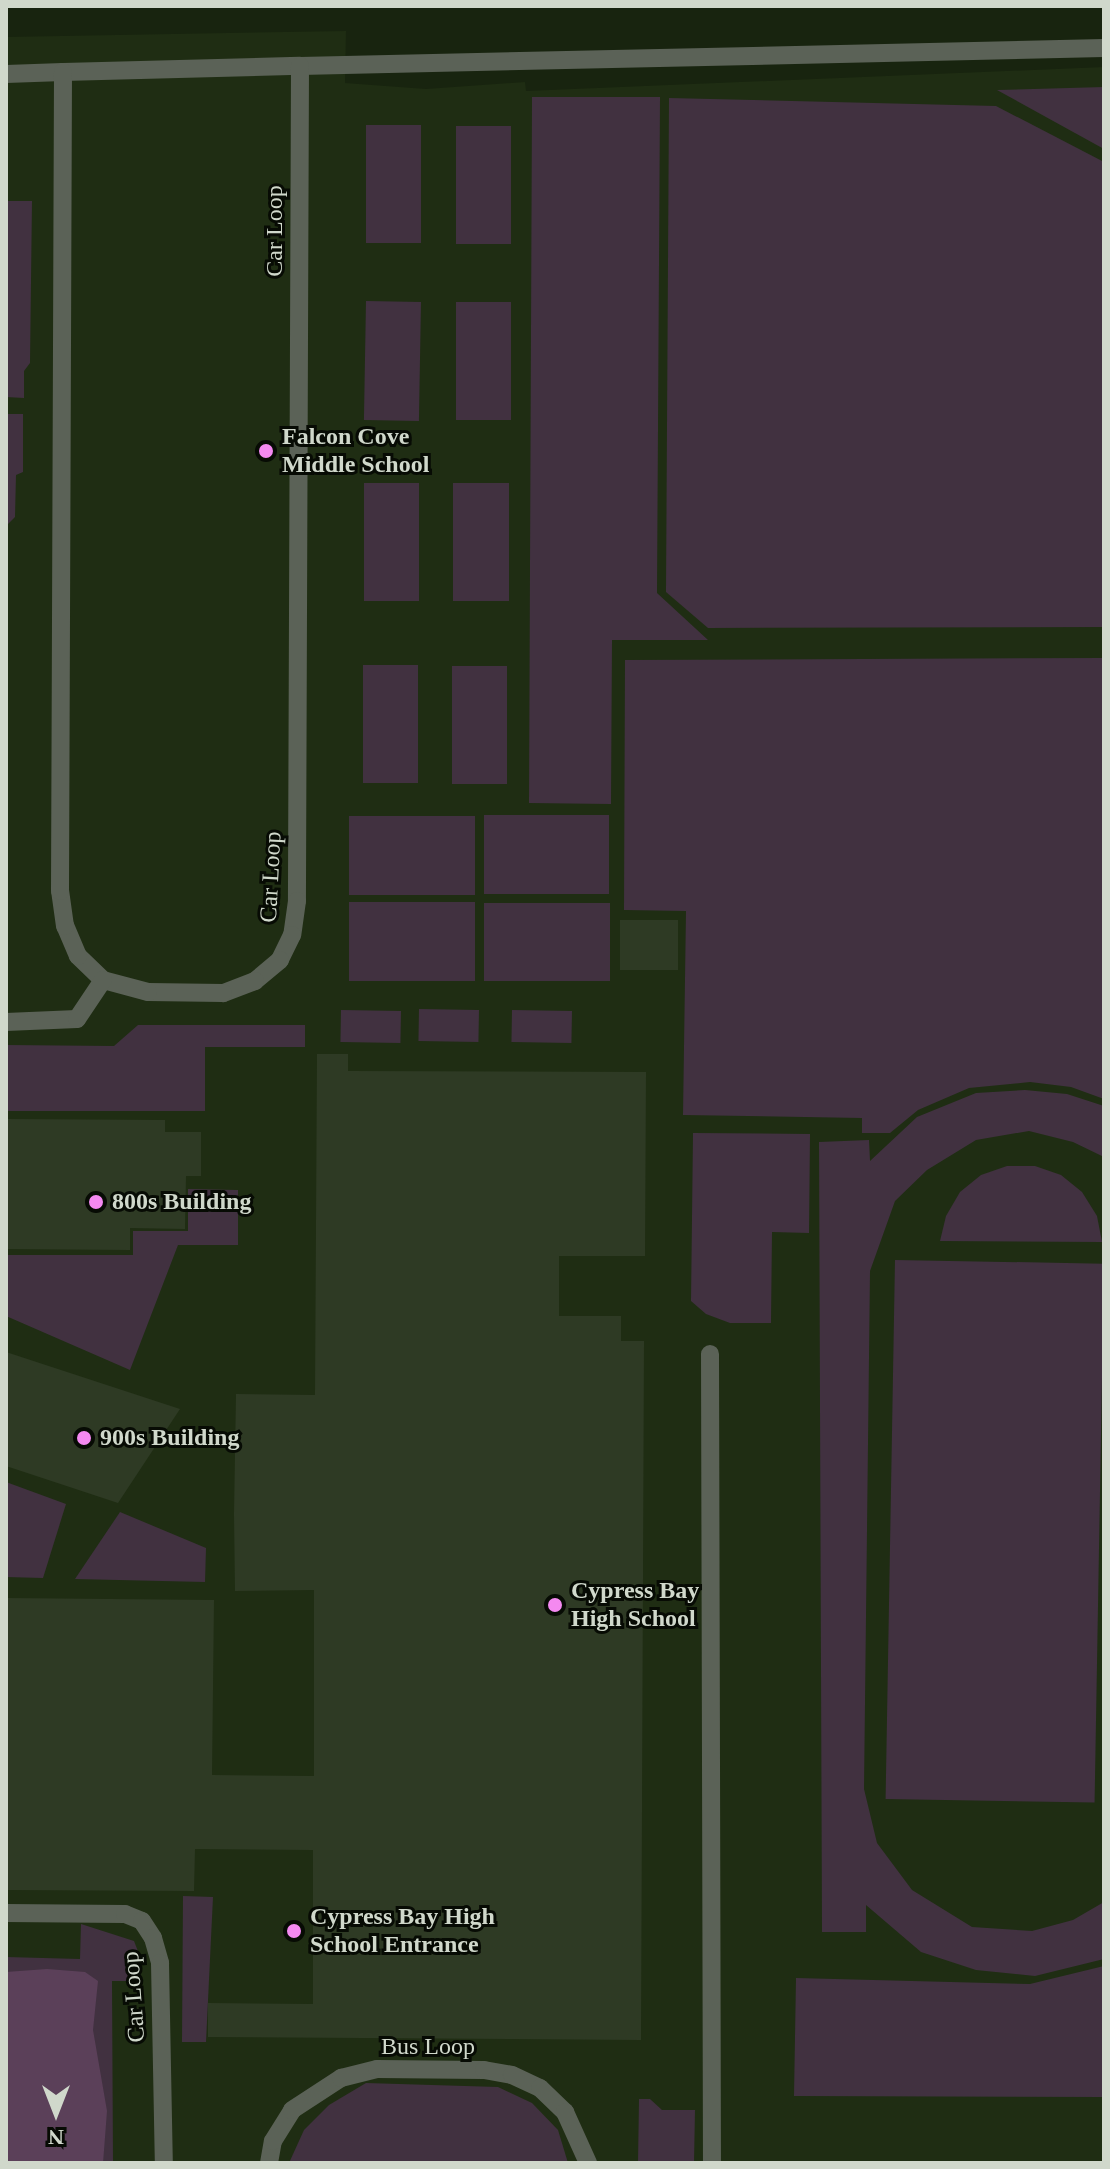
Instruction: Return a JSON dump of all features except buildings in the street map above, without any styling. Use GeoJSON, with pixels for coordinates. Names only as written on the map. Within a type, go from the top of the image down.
{"type":"FeatureCollection","features":[{"type":"Feature","properties":{"kind":"lane"},"geometry":{"type":"LineString","coordinates":[[6,74],[1104,48]]}},
{"type":"Feature","properties":{"kind":"lane","name":"Car Loop"},"geometry":{"type":"LineString","coordinates":[[103,980],[148,992],[223,993],[255,981],[280,960],[292,935],[297,901],[300,66]]}},
{"type":"Feature","properties":{"kind":"lane"},"geometry":{"type":"LineString","coordinates":[[6,1022],[77,1019],[103,980],[78,956],[65,926],[60,891],[63,72]]}},
{"type":"Feature","properties":{"kind":"lane"},"geometry":{"type":"LineString","coordinates":[[710,1354],[712,2163]]}},
{"type":"Feature","properties":{"kind":"lane","name":"Car Loop"},"geometry":{"type":"LineString","coordinates":[[6,1913],[125,1914],[142,1921],[153,1938],[160,1963],[164,2163]]}},
{"type":"Feature","properties":{"kind":"lane","name":"Bus Loop"},"geometry":{"type":"LineString","coordinates":[[269,2163],[273,2141],[292,2110],[341,2078],[377,2069],[484,2070],[512,2075],[540,2088],[565,2112],[588,2163]]}},
{"type":"Feature","properties":{"kind":"shaded area","name":"Cypress Bay High School"},"geometry":{"type":"Polygon","coordinates":[[[346,31],[345,83],[426,89],[525,82],[526,91],[1104,67],[1104,2163],[6,2163],[6,37],[346,31]]]}},
{"type":"Feature","properties":{"kind":"shaded area"},"geometry":{"type":"Polygon","coordinates":[[[1104,87],[1104,149],[997,90],[1104,87]]]}},
{"type":"Feature","properties":{"kind":"shaded area"},"geometry":{"type":"Polygon","coordinates":[[[532,97],[660,97],[657,593],[708,640],[612,640],[611,804],[529,803],[532,97]]]}},
{"type":"Feature","properties":{"kind":"shaded area"},"geometry":{"type":"Polygon","coordinates":[[[669,98],[996,106],[1104,162],[1104,627],[708,628],[666,592],[669,98]]]}},
{"type":"Feature","properties":{"kind":"shaded area"},"geometry":{"type":"Polygon","coordinates":[[[366,125],[421,125],[421,243],[366,243],[366,125]]]}},
{"type":"Feature","properties":{"kind":"shaded area"},"geometry":{"type":"Polygon","coordinates":[[[456,126],[511,126],[511,244],[456,244],[456,126]]]}},
{"type":"Feature","properties":{"kind":"shaded area"},"geometry":{"type":"Polygon","coordinates":[[[6,201],[32,201],[30,363],[24,371],[24,398],[6,397],[6,201]]]}},
{"type":"Feature","properties":{"kind":"shaded area"},"geometry":{"type":"Polygon","coordinates":[[[366,301],[421,302],[419,421],[364,420],[366,301]]]}},
{"type":"Feature","properties":{"kind":"shaded area"},"geometry":{"type":"Polygon","coordinates":[[[456,302],[511,302],[511,420],[456,420],[456,302]]]}},
{"type":"Feature","properties":{"kind":"shaded area"},"geometry":{"type":"Polygon","coordinates":[[[6,414],[23,414],[23,472],[16,475],[15,517],[6,526],[6,414]]]}},
{"type":"Feature","properties":{"kind":"shaded area"},"geometry":{"type":"Polygon","coordinates":[[[364,483],[419,483],[419,601],[364,601],[364,483]]]}},
{"type":"Feature","properties":{"kind":"shaded area"},"geometry":{"type":"Polygon","coordinates":[[[453,483],[509,483],[509,601],[453,601],[453,483]]]}},
{"type":"Feature","properties":{"kind":"shaded area"},"geometry":{"type":"Polygon","coordinates":[[[1104,658],[1104,1099],[1071,1087],[1030,1082],[969,1088],[918,1110],[890,1133],[862,1133],[862,1118],[683,1115],[686,911],[624,910],[625,660],[1104,658]]]}},
{"type":"Feature","properties":{"kind":"shaded area"},"geometry":{"type":"Polygon","coordinates":[[[363,665],[418,665],[418,783],[363,783],[363,665]]]}},
{"type":"Feature","properties":{"kind":"shaded area"},"geometry":{"type":"Polygon","coordinates":[[[452,666],[507,666],[507,784],[452,784],[452,666]]]}},
{"type":"Feature","properties":{"kind":"shaded area"},"geometry":{"type":"Polygon","coordinates":[[[484,815],[609,815],[609,894],[484,894],[484,815]]]}},
{"type":"Feature","properties":{"kind":"shaded area"},"geometry":{"type":"Polygon","coordinates":[[[349,816],[475,816],[475,895],[349,895],[349,816]]]}},
{"type":"Feature","properties":{"kind":"shaded area"},"geometry":{"type":"Polygon","coordinates":[[[349,902],[475,902],[475,981],[349,981],[349,902]]]}},
{"type":"Feature","properties":{"kind":"shaded area"},"geometry":{"type":"Polygon","coordinates":[[[484,903],[610,903],[610,981],[484,981],[484,903]]]}},
{"type":"Feature","properties":{"kind":"shaded area"},"geometry":{"type":"Polygon","coordinates":[[[419,1009],[479,1010],[478,1042],[418,1041],[419,1009]]]}},
{"type":"Feature","properties":{"kind":"shaded area"},"geometry":{"type":"Polygon","coordinates":[[[341,1010],[401,1011],[400,1043],[340,1042],[341,1010]]]}},
{"type":"Feature","properties":{"kind":"shaded area"},"geometry":{"type":"Polygon","coordinates":[[[512,1010],[572,1011],[571,1043],[511,1042],[512,1010]]]}},
{"type":"Feature","properties":{"kind":"shaded area"},"geometry":{"type":"Polygon","coordinates":[[[138,1025],[305,1025],[305,1047],[205,1047],[205,1111],[6,1111],[6,1045],[114,1046],[138,1025]]]}},
{"type":"Feature","properties":{"kind":"shaded area"},"geometry":{"type":"Polygon","coordinates":[[[1025,1090],[1067,1094],[1104,1106],[1104,1157],[1073,1142],[1029,1131],[976,1140],[927,1170],[895,1201],[870,1271],[864,1789],[877,1843],[912,1890],[972,1927],[1032,1931],[1073,1920],[1104,1902],[1104,1959],[1035,1976],[976,1970],[921,1952],[866,1905],[866,1932],[822,1932],[819,1142],[869,1140],[870,1161],[917,1117],[976,1093],[1025,1090]]]}},
{"type":"Feature","properties":{"kind":"shaded area"},"geometry":{"type":"Polygon","coordinates":[[[693,1133],[810,1134],[809,1233],[772,1232],[771,1323],[730,1323],[706,1314],[691,1301],[693,1133]]]}},
{"type":"Feature","properties":{"kind":"shaded area"},"geometry":{"type":"Polygon","coordinates":[[[1007,1166],[1035,1166],[1061,1175],[1082,1192],[1097,1216],[1102,1242],[940,1241],[946,1216],[960,1192],[981,1175],[1007,1166]]]}},
{"type":"Feature","properties":{"kind":"shaded area"},"geometry":{"type":"Polygon","coordinates":[[[188,1189],[238,1190],[238,1245],[178,1245],[130,1370],[6,1316],[6,1255],[133,1255],[133,1231],[188,1231],[188,1189]]]}},
{"type":"Feature","properties":{"kind":"shaded area"},"geometry":{"type":"Polygon","coordinates":[[[895,1260],[1104,1264],[1095,1803],[886,1799],[895,1260]]]}},
{"type":"Feature","properties":{"kind":"shaded area"},"geometry":{"type":"Polygon","coordinates":[[[6,1482],[66,1504],[43,1578],[6,1577],[6,1482]]]}},
{"type":"Feature","properties":{"kind":"shaded area"},"geometry":{"type":"Polygon","coordinates":[[[120,1512],[206,1548],[205,1582],[75,1579],[120,1512]]]}},
{"type":"Feature","properties":{"kind":"shaded area"},"geometry":{"type":"Polygon","coordinates":[[[183,1896],[213,1897],[206,2042],[182,2042],[183,1896]]]}},
{"type":"Feature","properties":{"kind":"shaded area"},"geometry":{"type":"Polygon","coordinates":[[[81,1924],[134,1941],[141,1959],[140,1981],[112,1981],[113,2163],[6,2163],[6,1957],[80,1959],[81,1924]]]}},
{"type":"Feature","properties":{"kind":"shaded area"},"geometry":{"type":"Polygon","coordinates":[[[1104,1966],[1104,2097],[794,2096],[796,1978],[1030,1984],[1104,1966]]]}},
{"type":"Feature","properties":{"kind":"shaded area"},"geometry":{"type":"Polygon","coordinates":[[[47,1969],[85,1972],[98,1981],[93,2030],[107,2111],[103,2163],[6,2163],[6,1972],[47,1969]]]}},
{"type":"Feature","properties":{"kind":"shaded area"},"geometry":{"type":"Polygon","coordinates":[[[366,2083],[498,2087],[532,2103],[558,2130],[568,2163],[289,2163],[304,2130],[329,2105],[366,2083]]]}},
{"type":"Feature","properties":{"kind":"shaded area"},"geometry":{"type":"Polygon","coordinates":[[[639,2099],[650,2099],[662,2110],[695,2110],[694,2163],[638,2163],[639,2099]]]}},
{"type":"Feature","properties":{"kind":"place","name":"Falcon Cove Middle School"},"geometry":{"type":"Point","coordinates":[266,451]}},
{"type":"Feature","properties":{"kind":"place","name":"800s Building"},"geometry":{"type":"Point","coordinates":[96,1202]}},
{"type":"Feature","properties":{"kind":"place","name":"900s Building"},"geometry":{"type":"Point","coordinates":[84,1438]}},
{"type":"Feature","properties":{"kind":"place","name":"Cypress Bay High School"},"geometry":{"type":"Point","coordinates":[555,1605]}},
{"type":"Feature","properties":{"kind":"place","name":"Cypress Bay High School Entrance"},"geometry":{"type":"Point","coordinates":[294,1931]}}]}
